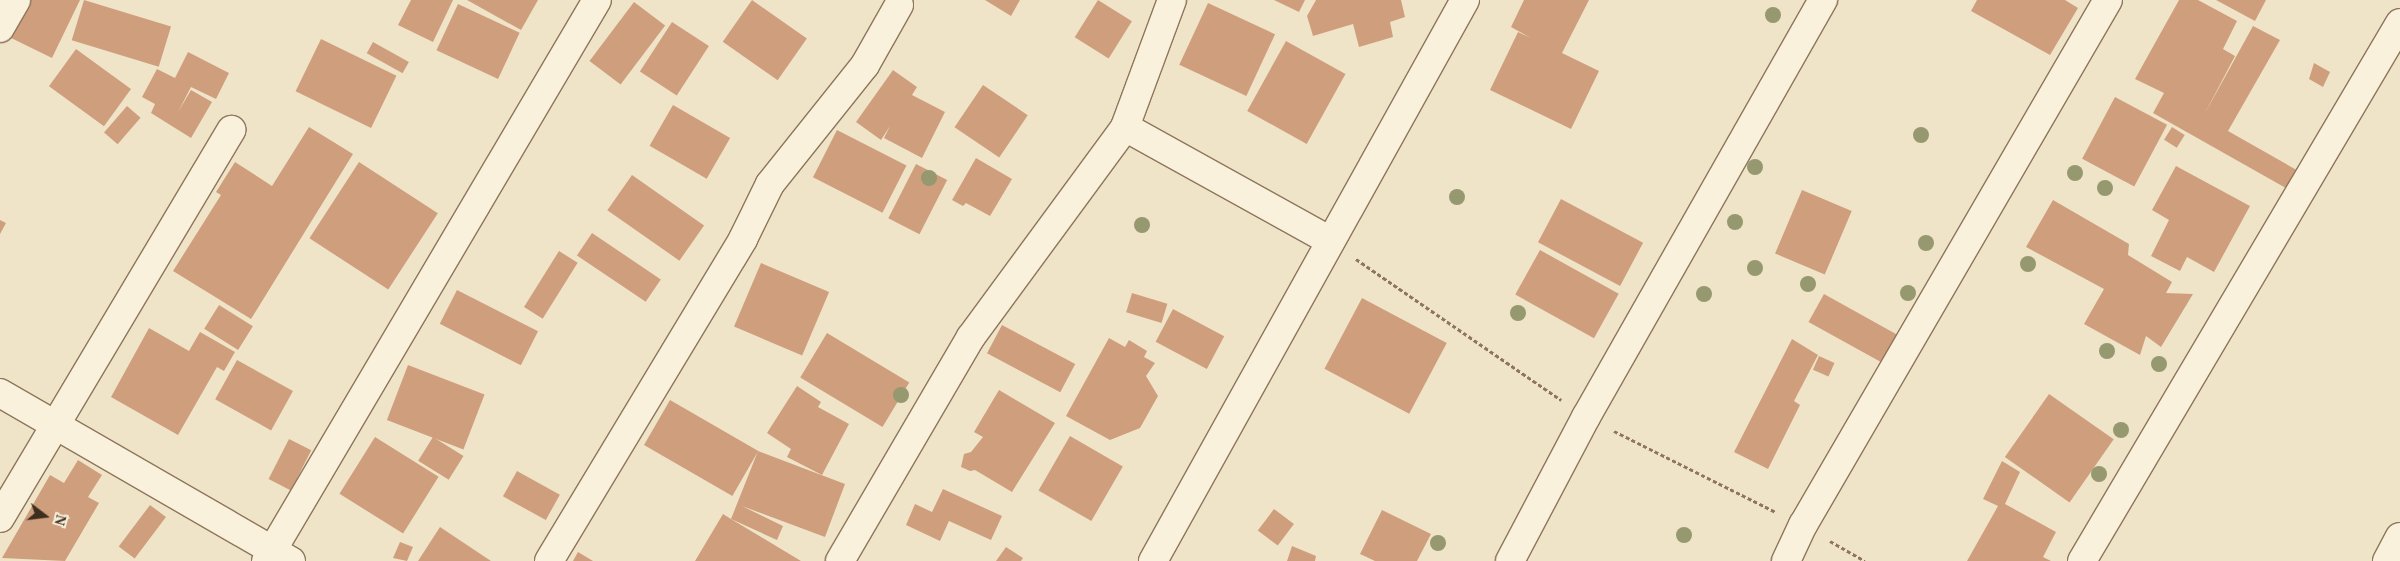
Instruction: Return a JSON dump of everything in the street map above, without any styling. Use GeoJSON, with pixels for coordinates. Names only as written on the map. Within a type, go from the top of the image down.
{"type":"FeatureCollection","features":[{"type":"Feature","properties":{"kind":"street"},"geometry":{"type":"LineString","coordinates":[[0,28],[16,0]]}},
{"type":"Feature","properties":{"kind":"street"},"geometry":{"type":"LineString","coordinates":[[0,393],[55,423],[277,557],[597,0]]}},
{"type":"Feature","properties":{"kind":"street"},"geometry":{"type":"LineString","coordinates":[[840,561],[972,337],[1124,127],[1172,0]]}},
{"type":"Feature","properties":{"kind":"street"},"geometry":{"type":"LineString","coordinates":[[1153,561],[1465,0]]}},
{"type":"Feature","properties":{"kind":"street"},"geometry":{"type":"LineString","coordinates":[[1510,561],[1586,417],[1823,0]]}},
{"type":"Feature","properties":{"kind":"street"},"geometry":{"type":"LineString","coordinates":[[1786,561],[1803,525],[2108,0]]}},
{"type":"Feature","properties":{"kind":"street"},"geometry":{"type":"LineString","coordinates":[[549,561],[743,240],[770,184],[865,65],[899,4]]}},
{"type":"Feature","properties":{"kind":"street"},"geometry":{"type":"LineString","coordinates":[[2082,561],[2400,23]]}},
{"type":"Feature","properties":{"kind":"street"},"geometry":{"type":"LineString","coordinates":[[1124,127],[1331,241]]}},
{"type":"Feature","properties":{"kind":"street"},"geometry":{"type":"LineString","coordinates":[[0,518],[231,130]]}},
{"type":"Feature","properties":{"kind":"street"},"geometry":{"type":"LineString","coordinates":[[2387,561],[2400,537]]}},
{"type":"Feature","properties":{"kind":"path"},"geometry":{"type":"LineString","coordinates":[[1803,525],[1865,561]]}},
{"type":"Feature","properties":{"kind":"building"},"geometry":{"type":"Polygon","coordinates":[[[22,0],[80,0],[52,58],[5,35],[22,0]]]}},
{"type":"Feature","properties":{"kind":"building"},"geometry":{"type":"Polygon","coordinates":[[[84,0],[171,27],[159,67],[72,40],[84,0]]]}},
{"type":"Feature","properties":{"kind":"building"},"geometry":{"type":"Polygon","coordinates":[[[411,0],[453,0],[433,42],[398,25],[411,0]]]}},
{"type":"Feature","properties":{"kind":"building"},"geometry":{"type":"Polygon","coordinates":[[[467,0],[538,0],[521,30],[467,0]]]}},
{"type":"Feature","properties":{"kind":"building"},"geometry":{"type":"Polygon","coordinates":[[[752,0],[807,38],[778,80],[723,42],[752,0]]]}},
{"type":"Feature","properties":{"kind":"building"},"geometry":{"type":"Polygon","coordinates":[[[985,0],[1020,0],[1011,16],[985,0]]]}},
{"type":"Feature","properties":{"kind":"building"},"geometry":{"type":"Polygon","coordinates":[[[1098,0],[1132,21],[1109,59],[1075,37],[1098,0]]]}},
{"type":"Feature","properties":{"kind":"building"},"geometry":{"type":"Polygon","coordinates":[[[1274,0],[1305,0],[1299,12],[1274,0]]]}},
{"type":"Feature","properties":{"kind":"building"},"geometry":{"type":"Polygon","coordinates":[[[1316,0],[1401,0],[1405,17],[1390,22],[1393,37],[1359,47],[1353,24],[1313,36],[1307,16],[1316,0]]]}},
{"type":"Feature","properties":{"kind":"building"},"geometry":{"type":"Polygon","coordinates":[[[1524,0],[1589,0],[1562,53],[1599,71],[1571,129],[1490,90],[1518,32],[1531,38],[1511,27],[1524,0]]]}},
{"type":"Feature","properties":{"kind":"building"},"geometry":{"type":"Polygon","coordinates":[[[1977,0],[2065,0],[2078,8],[2050,55],[1971,11],[1977,0]]]}},
{"type":"Feature","properties":{"kind":"building"},"geometry":{"type":"Polygon","coordinates":[[[2179,0],[2198,0],[2237,21],[2223,49],[2235,56],[2204,115],[2253,26],[2280,40],[2228,131],[2302,173],[2293,192],[2153,113],[2164,93],[2135,79],[2179,0]]]}},
{"type":"Feature","properties":{"kind":"building"},"geometry":{"type":"Polygon","coordinates":[[[2216,0],[2266,0],[2255,21],[2216,0]]]}},
{"type":"Feature","properties":{"kind":"building"},"geometry":{"type":"Polygon","coordinates":[[[634,2],[665,25],[621,85],[589,61],[634,2]]]}},
{"type":"Feature","properties":{"kind":"building"},"geometry":{"type":"Polygon","coordinates":[[[1208,3],[1275,34],[1246,96],[1179,65],[1208,3]]]}},
{"type":"Feature","properties":{"kind":"building"},"geometry":{"type":"Polygon","coordinates":[[[458,4],[520,33],[498,79],[436,50],[458,4]]]}},
{"type":"Feature","properties":{"kind":"building"},"geometry":{"type":"Polygon","coordinates":[[[672,22],[709,46],[677,95],[640,71],[672,22]]]}},
{"type":"Feature","properties":{"kind":"building"},"geometry":{"type":"Polygon","coordinates":[[[321,39],[396,76],[371,128],[296,91],[321,39]]]}},
{"type":"Feature","properties":{"kind":"building"},"geometry":{"type":"Polygon","coordinates":[[[1286,41],[1345,74],[1307,144],[1247,111],[1286,41]]]}},
{"type":"Feature","properties":{"kind":"building"},"geometry":{"type":"Polygon","coordinates":[[[373,42],[409,62],[403,73],[367,53],[373,42]]]}},
{"type":"Feature","properties":{"kind":"building"},"geometry":{"type":"Polygon","coordinates":[[[76,49],[131,89],[104,126],[49,86],[76,49]]]}},
{"type":"Feature","properties":{"kind":"building"},"geometry":{"type":"Polygon","coordinates":[[[188,52],[229,73],[216,99],[191,87],[178,112],[191,90],[212,102],[191,138],[151,113],[155,104],[142,97],[157,69],[175,78],[188,52]]]}},
{"type":"Feature","properties":{"kind":"building"},"geometry":{"type":"Polygon","coordinates":[[[2314,63],[2330,72],[2323,87],[2309,79],[2314,63]]]}},
{"type":"Feature","properties":{"kind":"building"},"geometry":{"type":"Polygon","coordinates":[[[893,70],[917,87],[912,95],[945,112],[922,158],[884,138],[890,126],[881,140],[856,122],[893,70]]]}},
{"type":"Feature","properties":{"kind":"building"},"geometry":{"type":"Polygon","coordinates":[[[983,85],[1028,115],[999,157],[954,127],[983,85]]]}},
{"type":"Feature","properties":{"kind":"building"},"geometry":{"type":"Polygon","coordinates":[[[2115,97],[2167,125],[2134,187],[2082,159],[2115,97]]]}},
{"type":"Feature","properties":{"kind":"building"},"geometry":{"type":"Polygon","coordinates":[[[673,105],[730,138],[707,179],[650,146],[673,105]]]}},
{"type":"Feature","properties":{"kind":"building"},"geometry":{"type":"Polygon","coordinates":[[[127,106],[141,118],[118,144],[104,132],[127,106]]]}},
{"type":"Feature","properties":{"kind":"building"},"geometry":{"type":"Polygon","coordinates":[[[309,127],[353,154],[251,319],[173,271],[221,195],[216,192],[235,162],[272,186],[309,127]]]}},
{"type":"Feature","properties":{"kind":"building"},"geometry":{"type":"Polygon","coordinates":[[[2172,127],[2185,135],[2177,148],[2164,140],[2172,127]]]}},
{"type":"Feature","properties":{"kind":"building"},"geometry":{"type":"Polygon","coordinates":[[[837,130],[906,165],[882,213],[813,177],[837,130]]]}},
{"type":"Feature","properties":{"kind":"building"},"geometry":{"type":"Polygon","coordinates":[[[976,158],[1012,179],[990,216],[966,203],[963,206],[952,200],[976,158]]]}},
{"type":"Feature","properties":{"kind":"building"},"geometry":{"type":"Polygon","coordinates":[[[359,162],[438,213],[388,290],[309,238],[359,162]]]}},
{"type":"Feature","properties":{"kind":"building"},"geometry":{"type":"Polygon","coordinates":[[[916,164],[947,180],[919,234],[888,218],[916,164]]]}},
{"type":"Feature","properties":{"kind":"building"},"geometry":{"type":"Polygon","coordinates":[[[2176,166],[2250,206],[2214,272],[2187,257],[2180,271],[2151,256],[2169,220],[2152,210],[2176,166]]]}},
{"type":"Feature","properties":{"kind":"building"},"geometry":{"type":"Polygon","coordinates":[[[632,175],[704,225],[679,261],[607,210],[632,175]]]}},
{"type":"Feature","properties":{"kind":"building"},"geometry":{"type":"Polygon","coordinates":[[[1802,190],[1852,211],[1825,275],[1775,254],[1802,190]]]}},
{"type":"Feature","properties":{"kind":"building"},"geometry":{"type":"Polygon","coordinates":[[[1561,199],[1643,243],[1620,286],[1538,242],[1561,199]]]}},
{"type":"Feature","properties":{"kind":"building"},"geometry":{"type":"Polygon","coordinates":[[[2053,200],[2129,244],[2128,255],[2172,282],[2166,293],[2193,294],[2161,347],[2146,336],[2140,355],[2084,324],[2104,289],[2026,247],[2053,200]]]}},
{"type":"Feature","properties":{"kind":"building"},"geometry":{"type":"Polygon","coordinates":[[[0,220],[6,223],[0,234],[0,220]]]}},
{"type":"Feature","properties":{"kind":"building"},"geometry":{"type":"Polygon","coordinates":[[[592,233],[661,279],[646,302],[577,255],[592,233]]]}},
{"type":"Feature","properties":{"kind":"building"},"geometry":{"type":"Polygon","coordinates":[[[1540,250],[1619,294],[1594,338],[1515,295],[1540,250]]]}},
{"type":"Feature","properties":{"kind":"building"},"geometry":{"type":"Polygon","coordinates":[[[559,251],[578,263],[543,319],[524,307],[559,251]]]}},
{"type":"Feature","properties":{"kind":"building"},"geometry":{"type":"Polygon","coordinates":[[[761,263],[829,292],[802,355],[734,327],[761,263]]]}},
{"type":"Feature","properties":{"kind":"building"},"geometry":{"type":"Polygon","coordinates":[[[457,290],[538,331],[521,365],[440,324],[457,290]]]}},
{"type":"Feature","properties":{"kind":"building"},"geometry":{"type":"Polygon","coordinates":[[[1132,293],[1167,304],[1162,323],[1126,312],[1132,293]]]}},
{"type":"Feature","properties":{"kind":"building"},"geometry":{"type":"Polygon","coordinates":[[[1824,294],[1903,338],[1887,366],[1808,322],[1824,294]]]}},
{"type":"Feature","properties":{"kind":"building"},"geometry":{"type":"Polygon","coordinates":[[[1362,298],[1447,343],[1409,414],[1324,369],[1362,298]]]}},
{"type":"Feature","properties":{"kind":"building"},"geometry":{"type":"Polygon","coordinates":[[[219,305],[253,326],[238,350],[204,329],[219,305]]]}},
{"type":"Feature","properties":{"kind":"building"},"geometry":{"type":"Polygon","coordinates":[[[1173,309],[1224,336],[1207,369],[1156,342],[1173,309]]]}},
{"type":"Feature","properties":{"kind":"building"},"geometry":{"type":"Polygon","coordinates":[[[1002,325],[1075,364],[1060,392],[987,353],[1002,325]]]}},
{"type":"Feature","properties":{"kind":"building"},"geometry":{"type":"Polygon","coordinates":[[[149,328],[189,351],[200,332],[235,352],[224,371],[217,367],[178,435],[111,397],[149,328]]]}},
{"type":"Feature","properties":{"kind":"building"},"geometry":{"type":"Polygon","coordinates":[[[827,333],[909,382],[883,427],[800,378],[827,333]]]}},
{"type":"Feature","properties":{"kind":"building"},"geometry":{"type":"Polygon","coordinates":[[[1109,338],[1125,347],[1129,340],[1147,351],[1144,357],[1155,363],[1146,376],[1158,396],[1140,428],[1110,440],[1066,416],[1109,338]]]}},
{"type":"Feature","properties":{"kind":"building"},"geometry":{"type":"Polygon","coordinates":[[[1792,339],[1818,355],[1794,401],[1800,405],[1768,469],[1734,452],[1792,339]]]}},
{"type":"Feature","properties":{"kind":"building"},"geometry":{"type":"Polygon","coordinates":[[[1819,356],[1835,363],[1828,377],[1813,370],[1819,356]]]}},
{"type":"Feature","properties":{"kind":"building"},"geometry":{"type":"Polygon","coordinates":[[[237,360],[293,391],[271,430],[215,399],[237,360]]]}},
{"type":"Feature","properties":{"kind":"building"},"geometry":{"type":"Polygon","coordinates":[[[408,365],[485,394],[463,449],[387,420],[408,365]]]}},
{"type":"Feature","properties":{"kind":"building"},"geometry":{"type":"Polygon","coordinates":[[[797,386],[821,402],[818,407],[849,424],[822,475],[787,457],[791,449],[767,433],[797,386]]]}},
{"type":"Feature","properties":{"kind":"building"},"geometry":{"type":"Polygon","coordinates":[[[999,390],[1055,423],[1012,492],[975,470],[970,471],[961,467],[964,454],[971,452],[983,437],[974,432],[999,390]]]}},
{"type":"Feature","properties":{"kind":"building"},"geometry":{"type":"Polygon","coordinates":[[[2049,394],[2114,439],[2070,502],[2005,457],[2049,394]]]}},
{"type":"Feature","properties":{"kind":"building"},"geometry":{"type":"Polygon","coordinates":[[[670,400],[758,451],[732,496],[644,445],[670,400]]]}},
{"type":"Feature","properties":{"kind":"building"},"geometry":{"type":"Polygon","coordinates":[[[1070,436],[1123,466],[1091,521],[1038,491],[1070,436]]]}},
{"type":"Feature","properties":{"kind":"building"},"geometry":{"type":"Polygon","coordinates":[[[375,437],[439,477],[403,534],[339,494],[375,437]]]}},
{"type":"Feature","properties":{"kind":"building"},"geometry":{"type":"Polygon","coordinates":[[[433,437],[464,456],[449,480],[418,461],[433,437]]]}},
{"type":"Feature","properties":{"kind":"building"},"geometry":{"type":"Polygon","coordinates":[[[289,439],[311,450],[291,490],[269,479],[289,439]]]}},
{"type":"Feature","properties":{"kind":"building"},"geometry":{"type":"Polygon","coordinates":[[[758,451],[845,484],[825,537],[742,506],[783,526],[777,540],[731,519],[758,451]]]}},
{"type":"Feature","properties":{"kind":"building"},"geometry":{"type":"Polygon","coordinates":[[[78,460],[102,475],[88,497],[99,503],[65,561],[2,558],[50,475],[64,483],[78,460]]]}},
{"type":"Feature","properties":{"kind":"building"},"geometry":{"type":"Polygon","coordinates":[[[2002,461],[2020,472],[2005,504],[2056,532],[2043,557],[2051,561],[1967,561],[1998,506],[1983,499],[2002,461]]]}},
{"type":"Feature","properties":{"kind":"building"},"geometry":{"type":"Polygon","coordinates":[[[517,471],[560,495],[546,520],[503,496],[517,471]]]}},
{"type":"Feature","properties":{"kind":"building"},"geometry":{"type":"Polygon","coordinates":[[[943,489],[1002,516],[991,540],[949,521],[940,541],[906,525],[915,504],[932,512],[943,489]]]}},
{"type":"Feature","properties":{"kind":"building"},"geometry":{"type":"Polygon","coordinates":[[[150,505],[166,517],[135,559],[119,547],[150,505]]]}},
{"type":"Feature","properties":{"kind":"building"},"geometry":{"type":"Polygon","coordinates":[[[1274,509],[1294,524],[1278,546],[1258,531],[1274,509]]]}},
{"type":"Feature","properties":{"kind":"building"},"geometry":{"type":"Polygon","coordinates":[[[1382,510],[1431,534],[1417,561],[1375,561],[1360,554],[1382,510]]]}},
{"type":"Feature","properties":{"kind":"building"},"geometry":{"type":"Polygon","coordinates":[[[723,514],[731,519],[801,561],[695,561],[723,514]]]}},
{"type":"Feature","properties":{"kind":"building"},"geometry":{"type":"Polygon","coordinates":[[[440,527],[491,561],[418,561],[440,527]]]}},
{"type":"Feature","properties":{"kind":"building"},"geometry":{"type":"Polygon","coordinates":[[[400,542],[413,547],[407,561],[393,558],[400,542]]]}},
{"type":"Feature","properties":{"kind":"building"},"geometry":{"type":"Polygon","coordinates":[[[1292,546],[1316,556],[1315,561],[1287,561],[1292,546]]]}},
{"type":"Feature","properties":{"kind":"building"},"geometry":{"type":"Polygon","coordinates":[[[1006,547],[1023,558],[1021,561],[996,561],[1006,547]]]}},
{"type":"Feature","properties":{"kind":"building"},"geometry":{"type":"Polygon","coordinates":[[[578,552],[593,561],[573,561],[578,552]]]}}]}
